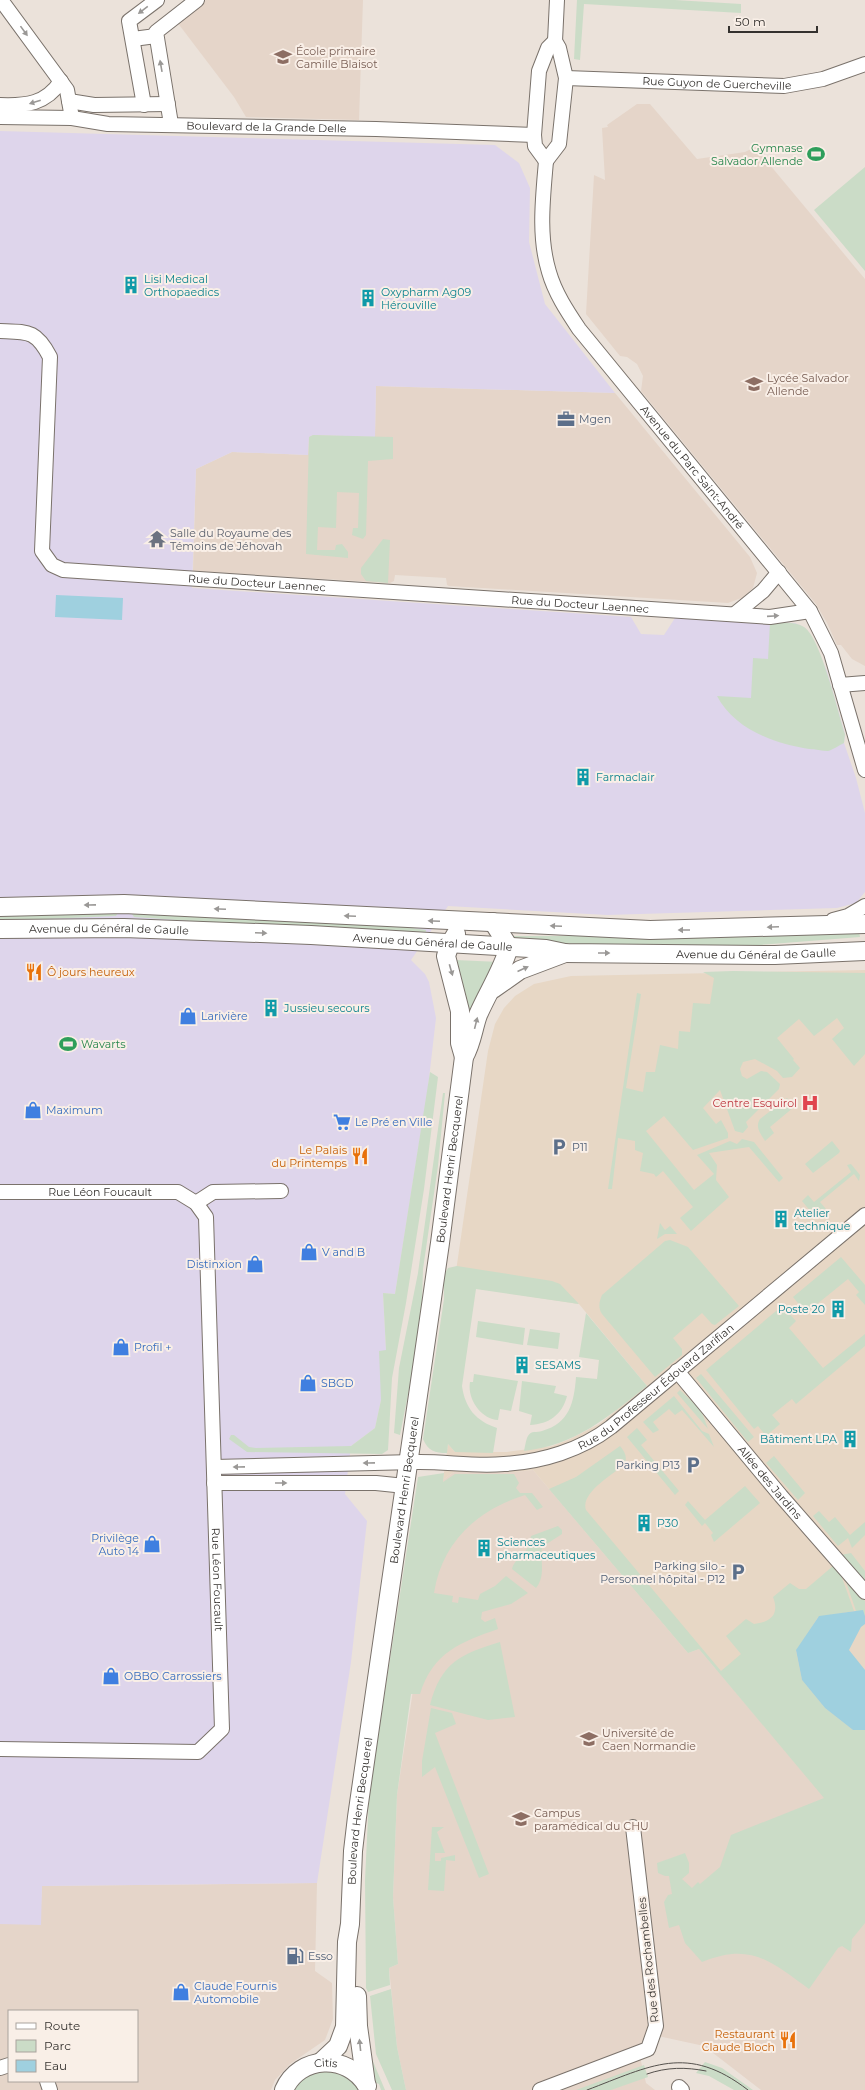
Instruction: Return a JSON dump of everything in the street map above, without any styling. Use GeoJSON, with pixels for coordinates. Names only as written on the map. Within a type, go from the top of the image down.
{"type":"FeatureCollection","features":[{"type":"Feature","properties":{"kind":"main road","name":"Avenue du Général de Gaulle"},"geometry":{"type":"LineString","coordinates":[[0,907],[124,904],[650,930],[865,924]]}},
{"type":"Feature","properties":{"kind":"main road"},"geometry":{"type":"LineString","coordinates":[[464,1056],[460,1043],[460,1010],[446,956],[450,944],[457,933],[472,922]]}},
{"type":"Feature","properties":{"kind":"main road"},"geometry":{"type":"LineString","coordinates":[[464,1056],[471,1044],[478,1016],[504,964],[509,947],[493,922]]}},
{"type":"Feature","properties":{"kind":"main road","name":"Avenue du Général de Gaulle"},"geometry":{"type":"LineString","coordinates":[[0,929],[124,928],[311,935],[546,949],[565,953],[775,955],[865,952]]}},
{"type":"Feature","properties":{"kind":"main road"},"geometry":{"type":"LineString","coordinates":[[491,991],[520,970],[565,953]]}},
{"type":"Feature","properties":{"kind":"main road","name":"Boulevard Henri Becquerel"},"geometry":{"type":"LineString","coordinates":[[322,2061],[338,2046],[344,2033],[347,1942],[350,1924],[353,1851],[356,1824],[440,1243],[464,1056]]}},
{"type":"Feature","properties":{"kind":"main road","name":"Boulevard Henri Becquerel"},"geometry":{"type":"LineString","coordinates":[[350,1924],[356,1950],[358,2026],[367,2087]]}},
{"type":"Feature","properties":{"kind":"main road","name":"Citis"},"geometry":{"type":"LineString","coordinates":[[284,2090],[289,2081],[300,2070],[322,2061],[330,2061],[354,2071],[367,2087]]}},
{"type":"Feature","properties":{"kind":"street"},"geometry":{"type":"LineString","coordinates":[[1,0],[67,90],[72,118]]}},
{"type":"Feature","properties":{"kind":"street"},"geometry":{"type":"LineString","coordinates":[[144,105],[130,21],[157,0]]}},
{"type":"Feature","properties":{"kind":"street"},"geometry":{"type":"LineString","coordinates":[[171,124],[156,32],[197,0]]}},
{"type":"Feature","properties":{"kind":"street"},"geometry":{"type":"LineString","coordinates":[[555,41],[548,48],[539,71],[534,140],[546,161],[560,144],[564,72],[559,48],[555,41],[557,0]]}},
{"type":"Feature","properties":{"kind":"street"},"geometry":{"type":"LineString","coordinates":[[132,39],[156,36]]}},
{"type":"Feature","properties":{"kind":"street"},"geometry":{"type":"LineString","coordinates":[[539,71],[545,64],[557,62],[564,72]]}},
{"type":"Feature","properties":{"kind":"street","name":"Rue Guyon de Guercheville"},"geometry":{"type":"LineString","coordinates":[[564,72],[784,86],[823,79],[865,64]]}},
{"type":"Feature","properties":{"kind":"street"},"geometry":{"type":"LineString","coordinates":[[0,105],[26,105],[43,99],[53,94],[61,82]]}},
{"type":"Feature","properties":{"kind":"street"},"geometry":{"type":"LineString","coordinates":[[69,101],[94,105],[168,104]]}},
{"type":"Feature","properties":{"kind":"street","name":"Boulevard de la Grande Delle"},"geometry":{"type":"LineString","coordinates":[[0,116],[72,118],[108,124],[171,124],[534,140],[541,151],[549,152],[560,144]]}},
{"type":"Feature","properties":{"kind":"street","name":"Avenue du Parc Saint-André"},"geometry":{"type":"LineString","coordinates":[[546,161],[542,217],[544,245],[548,271],[566,309],[583,335],[810,611],[831,653],[865,770]]}},
{"type":"Feature","properties":{"kind":"street","name":"Rue du Docteur Laennec"},"geometry":{"type":"LineString","coordinates":[[0,331],[28,332],[43,343],[50,357],[42,551],[52,565],[62,570],[770,616],[810,611]]}},
{"type":"Feature","properties":{"kind":"street"},"geometry":{"type":"LineString","coordinates":[[736,613],[763,591],[779,572]]}},
{"type":"Feature","properties":{"kind":"street"},"geometry":{"type":"LineString","coordinates":[[840,685],[865,683]]}},
{"type":"Feature","properties":{"kind":"street"},"geometry":{"type":"LineString","coordinates":[[812,926],[848,916],[865,906]]}},
{"type":"Feature","properties":{"kind":"street"},"geometry":{"type":"LineString","coordinates":[[196,1203],[213,1192],[281,1191]]}},
{"type":"Feature","properties":{"kind":"street","name":"Rue Léon Foucault"},"geometry":{"type":"LineString","coordinates":[[0,1192],[178,1192],[196,1203],[206,1217],[222,1729],[198,1752],[0,1749]]}},
{"type":"Feature","properties":{"kind":"street","name":"Rue du Professeur Édouard Zarifian"},"geometry":{"type":"LineString","coordinates":[[214,1467],[408,1462],[504,1465],[533,1461],[577,1448],[599,1436],[611,1427],[865,1215]]}},
{"type":"Feature","properties":{"kind":"street","name":"Allée des Jardins"},"geometry":{"type":"LineString","coordinates":[[677,1371],[781,1496],[865,1592]]}},
{"type":"Feature","properties":{"kind":"street"},"geometry":{"type":"LineString","coordinates":[[214,1483],[376,1483],[405,1486]]}},
{"type":"Feature","properties":{"kind":"street","name":"Rue des Rochambelles"},"geometry":{"type":"LineString","coordinates":[[540,2090],[648,2049],[656,2026],[633,1827]]}},
{"type":"Feature","properties":{"kind":"shaded area","name":"École primaire Camille Blaisot"},"geometry":{"type":"Polygon","coordinates":[[[206,0],[363,0],[359,120],[246,117],[234,97],[177,22],[206,0]]]}},
{"type":"Feature","properties":{"kind":"shaded area","name":"Lycée Salvador Allende"},"geometry":{"type":"Polygon","coordinates":[[[637,104],[650,104],[697,159],[745,152],[755,147],[865,279],[865,666],[852,659],[841,645],[837,645],[816,604],[641,391],[643,376],[637,364],[627,357],[620,356],[586,314],[594,175],[605,180],[602,128],[608,127],[607,125],[637,104]]]}},
{"type":"Feature","properties":{"kind":"shaded area"},"geometry":{"type":"Polygon","coordinates":[[[0,131],[495,145],[519,163],[530,188],[529,242],[545,304],[615,393],[376,386],[375,437],[313,435],[309,437],[308,455],[232,452],[196,469],[192,588],[631,617],[641,634],[664,635],[675,618],[795,623],[805,628],[811,636],[827,671],[845,734],[844,743],[856,778],[865,813],[865,892],[856,903],[837,908],[607,915],[448,906],[411,960],[425,974],[429,982],[436,1018],[428,1087],[395,1294],[383,1293],[386,1350],[381,1400],[375,1428],[351,1446],[345,1494],[367,1521],[351,1662],[317,1883],[42,1886],[41,1925],[0,1924],[0,131]]]}},
{"type":"Feature","properties":{"kind":"shaded area"},"geometry":{"type":"Polygon","coordinates":[[[376,386],[615,393],[750,557],[757,573],[753,588],[744,597],[728,603],[449,586],[447,585],[446,578],[395,575],[394,581],[390,583],[193,571],[196,469],[232,452],[308,455],[309,437],[313,435],[375,437],[376,386]]]}},
{"type":"Feature","properties":{"kind":"shaded area"},"geometry":{"type":"Polygon","coordinates":[[[865,970],[865,1786],[825,1798],[699,1649],[688,1653],[533,1470],[515,1472],[454,1472],[443,1480],[448,1444],[455,1452],[507,1452],[552,1446],[570,1439],[599,1424],[647,1386],[579,1304],[454,1285],[488,1051],[495,1024],[504,1008],[515,996],[534,984],[571,976],[865,970]]]}},
{"type":"Feature","properties":{"kind":"shaded area","name":"Université de Caen Normandie"},"geometry":{"type":"Polygon","coordinates":[[[533,1470],[688,1653],[699,1649],[825,1798],[865,1786],[865,2090],[761,2090],[704,2046],[658,2036],[640,2057],[646,2083],[655,2090],[406,2090],[397,2047],[389,1968],[398,1964],[393,1897],[397,1795],[432,1566],[443,1480],[454,1472],[515,1472],[533,1470]]]}},
{"type":"Feature","properties":{"kind":"shaded area"},"geometry":{"type":"Polygon","coordinates":[[[317,1883],[315,1971],[332,1983],[333,2019],[325,2040],[290,2064],[275,2080],[271,2090],[0,2090],[0,1924],[40,1924],[42,1886],[317,1883]]]}},
{"type":"Feature","properties":{"kind":"green space"},"geometry":{"type":"Polygon","coordinates":[[[577,0],[675,0],[741,4],[741,13],[584,4],[580,60],[574,59],[577,0]]]}},
{"type":"Feature","properties":{"kind":"green space"},"geometry":{"type":"Polygon","coordinates":[[[865,167],[865,271],[814,210],[865,167]]]}},
{"type":"Feature","properties":{"kind":"green space"},"geometry":{"type":"Polygon","coordinates":[[[313,435],[393,437],[393,459],[368,461],[366,535],[363,539],[352,535],[353,528],[358,528],[359,493],[337,492],[336,528],[318,527],[317,550],[335,550],[336,545],[342,544],[348,552],[348,558],[306,554],[309,437],[313,435]]]}},
{"type":"Feature","properties":{"kind":"green space"},"geometry":{"type":"Polygon","coordinates":[[[383,539],[390,540],[388,583],[366,581],[361,574],[361,568],[383,539]]]}},
{"type":"Feature","properties":{"kind":"green space"},"geometry":{"type":"Polygon","coordinates":[[[770,622],[800,625],[810,634],[817,645],[823,660],[845,734],[844,743],[832,750],[826,751],[796,747],[769,739],[745,726],[734,718],[724,708],[717,696],[751,698],[753,658],[768,659],[770,622]]]}},
{"type":"Feature","properties":{"kind":"green space"},"geometry":{"type":"Polygon","coordinates":[[[119,911],[116,916],[0,921],[0,912],[119,911]]]}},
{"type":"Feature","properties":{"kind":"green space"},"geometry":{"type":"Polygon","coordinates":[[[130,911],[380,923],[426,930],[425,937],[134,917],[130,911]]]}},
{"type":"Feature","properties":{"kind":"green space"},"geometry":{"type":"Polygon","coordinates":[[[859,932],[860,937],[722,948],[513,942],[509,936],[713,936],[859,932]]]}},
{"type":"Feature","properties":{"kind":"green space"},"geometry":{"type":"Polygon","coordinates":[[[455,960],[500,962],[468,1017],[455,960]]]}},
{"type":"Feature","properties":{"kind":"green space"},"geometry":{"type":"Polygon","coordinates":[[[703,972],[865,973],[865,1054],[854,1066],[832,1039],[844,1028],[837,1018],[814,1036],[799,1019],[777,1038],[800,1068],[792,1077],[783,1078],[777,1071],[755,1059],[743,1062],[740,1069],[742,1076],[747,1079],[761,1071],[767,1072],[780,1084],[779,1089],[746,1122],[748,1127],[743,1133],[735,1131],[720,1090],[703,1108],[716,1124],[721,1120],[728,1133],[728,1138],[693,1150],[664,1116],[646,1131],[694,1190],[714,1174],[697,1155],[730,1141],[737,1144],[742,1139],[754,1142],[783,1178],[779,1182],[749,1147],[709,1153],[717,1165],[716,1180],[729,1197],[691,1231],[680,1218],[693,1207],[663,1171],[656,1177],[654,1174],[640,1171],[643,1153],[635,1150],[635,1141],[618,1138],[612,1189],[608,1189],[637,993],[641,994],[626,1088],[643,1092],[646,1072],[655,1072],[660,1045],[678,1049],[679,1031],[690,1032],[693,1003],[710,1004],[714,978],[703,972]]]}},
{"type":"Feature","properties":{"kind":"green space"},"geometry":{"type":"Polygon","coordinates":[[[430,1072],[438,1077],[424,1189],[406,1303],[392,1378],[388,1450],[382,1454],[247,1452],[229,1439],[231,1435],[234,1435],[249,1447],[256,1448],[351,1446],[375,1428],[381,1400],[379,1351],[386,1350],[383,1293],[395,1294],[430,1072]]]}},
{"type":"Feature","properties":{"kind":"green space"},"geometry":{"type":"Polygon","coordinates":[[[443,1093],[445,1093],[438,1166],[423,1269],[422,1302],[414,1364],[400,1435],[394,1433],[399,1368],[418,1273],[443,1093]]]}},
{"type":"Feature","properties":{"kind":"green space"},"geometry":{"type":"Polygon","coordinates":[[[787,1098],[794,1107],[770,1127],[774,1133],[765,1141],[758,1127],[760,1119],[787,1098]]]}},
{"type":"Feature","properties":{"kind":"green space"},"geometry":{"type":"Polygon","coordinates":[[[832,1141],[840,1151],[839,1153],[813,1173],[805,1164],[832,1141]]]}},
{"type":"Feature","properties":{"kind":"green space"},"geometry":{"type":"Polygon","coordinates":[[[851,1164],[860,1175],[859,1181],[854,1174],[820,1202],[826,1209],[816,1218],[802,1201],[808,1195],[814,1202],[851,1172],[847,1165],[851,1164]]]}},
{"type":"Feature","properties":{"kind":"green space"},"geometry":{"type":"Polygon","coordinates":[[[660,1223],[665,1230],[670,1226],[677,1234],[665,1234],[657,1239],[660,1223]]]}},
{"type":"Feature","properties":{"kind":"green space"},"geometry":{"type":"Polygon","coordinates":[[[670,1240],[688,1247],[739,1306],[715,1325],[712,1324],[702,1313],[673,1338],[682,1349],[682,1355],[655,1377],[602,1314],[599,1307],[602,1295],[665,1241],[670,1240]]]}},
{"type":"Feature","properties":{"kind":"green space"},"geometry":{"type":"Polygon","coordinates":[[[841,1257],[865,1285],[865,1305],[856,1295],[859,1292],[848,1279],[806,1313],[793,1297],[841,1257]]]}},
{"type":"Feature","properties":{"kind":"green space"},"geometry":{"type":"Polygon","coordinates":[[[457,1266],[552,1281],[560,1284],[579,1304],[476,1289],[462,1386],[466,1401],[473,1413],[483,1422],[497,1428],[493,1453],[455,1452],[448,1444],[447,1453],[439,1452],[430,1449],[423,1439],[444,1299],[444,1275],[448,1268],[457,1266]]]}},
{"type":"Feature","properties":{"kind":"green space"},"geometry":{"type":"Polygon","coordinates":[[[782,1306],[796,1321],[789,1328],[823,1368],[865,1334],[865,1346],[796,1404],[792,1399],[772,1415],[780,1424],[766,1436],[758,1426],[754,1429],[706,1370],[782,1306]]]}},
{"type":"Feature","properties":{"kind":"green space"},"geometry":{"type":"Polygon","coordinates":[[[586,1313],[647,1386],[605,1419],[575,1436],[560,1443],[543,1448],[524,1451],[529,1434],[532,1432],[540,1432],[551,1427],[559,1423],[565,1417],[572,1403],[576,1377],[597,1379],[599,1360],[579,1357],[586,1313]]]}},
{"type":"Feature","properties":{"kind":"green space"},"geometry":{"type":"Polygon","coordinates":[[[478,1321],[525,1328],[523,1345],[476,1337],[478,1321]]]}},
{"type":"Feature","properties":{"kind":"green space"},"geometry":{"type":"Polygon","coordinates":[[[530,1329],[560,1333],[558,1349],[527,1345],[530,1329]]]}},
{"type":"Feature","properties":{"kind":"green space"},"geometry":{"type":"Polygon","coordinates":[[[474,1374],[518,1381],[511,1411],[500,1409],[498,1420],[486,1416],[476,1407],[470,1388],[470,1382],[473,1382],[474,1374]]]}},
{"type":"Feature","properties":{"kind":"green space"},"geometry":{"type":"Polygon","coordinates":[[[701,1374],[754,1437],[748,1442],[696,1378],[701,1374]]]}},
{"type":"Feature","properties":{"kind":"green space"},"geometry":{"type":"Polygon","coordinates":[[[522,1381],[556,1386],[554,1393],[567,1396],[565,1403],[554,1417],[543,1423],[530,1425],[532,1415],[519,1411],[522,1381]]]}},
{"type":"Feature","properties":{"kind":"green space"},"geometry":{"type":"Polygon","coordinates":[[[680,1390],[701,1410],[708,1429],[677,1393],[680,1390]]]}},
{"type":"Feature","properties":{"kind":"green space"},"geometry":{"type":"Polygon","coordinates":[[[674,1396],[702,1431],[709,1434],[714,1447],[682,1410],[675,1415],[669,1409],[653,1422],[659,1430],[653,1433],[643,1422],[674,1396]]]}},
{"type":"Feature","properties":{"kind":"green space"},"geometry":{"type":"Polygon","coordinates":[[[637,1428],[647,1440],[641,1445],[679,1491],[675,1495],[627,1437],[637,1428]]]}},
{"type":"Feature","properties":{"kind":"green space"},"geometry":{"type":"Polygon","coordinates":[[[620,1446],[625,1455],[626,1460],[624,1465],[592,1491],[585,1504],[586,1510],[721,1671],[741,1654],[726,1636],[746,1619],[754,1624],[769,1619],[774,1613],[775,1609],[773,1597],[790,1583],[799,1589],[806,1589],[833,1566],[841,1575],[854,1611],[818,1617],[796,1651],[802,1680],[825,1708],[853,1730],[865,1730],[865,1923],[852,1939],[851,1952],[842,1946],[838,1948],[809,1989],[771,1963],[747,1954],[719,1956],[702,1962],[685,1943],[679,1925],[669,1928],[664,1902],[668,1895],[672,1894],[669,1876],[658,1873],[657,1863],[685,1853],[689,1863],[689,1873],[682,1879],[692,1888],[698,1882],[700,1884],[720,1867],[731,1835],[824,1798],[699,1649],[688,1653],[549,1489],[576,1477],[620,1446]]]}},
{"type":"Feature","properties":{"kind":"green space"},"geometry":{"type":"Polygon","coordinates":[[[774,1456],[805,1493],[798,1500],[766,1463],[774,1456]]]}},
{"type":"Feature","properties":{"kind":"green space"},"geometry":{"type":"Polygon","coordinates":[[[444,1473],[443,1482],[455,1474],[514,1474],[519,1483],[516,1488],[520,1493],[532,1493],[543,1507],[537,1510],[525,1495],[492,1509],[464,1530],[445,1558],[438,1575],[434,1593],[453,1596],[452,1602],[458,1603],[459,1597],[478,1600],[480,1594],[495,1586],[506,1576],[528,1593],[511,1604],[482,1612],[481,1619],[485,1622],[495,1618],[498,1629],[460,1644],[450,1651],[432,1668],[420,1694],[411,1694],[397,1795],[393,1897],[398,1964],[389,1968],[390,1985],[368,1992],[366,1988],[365,1880],[369,1796],[418,1477],[444,1473]]]}},
{"type":"Feature","properties":{"kind":"green space"},"geometry":{"type":"Polygon","coordinates":[[[745,1486],[760,1503],[714,1542],[711,1535],[713,1533],[705,1523],[702,1526],[685,1505],[688,1501],[705,1520],[745,1486]]]}},
{"type":"Feature","properties":{"kind":"green space"},"geometry":{"type":"Polygon","coordinates":[[[819,1511],[829,1522],[835,1517],[850,1535],[865,1522],[865,1535],[852,1548],[848,1538],[838,1546],[813,1516],[819,1511]]]}},
{"type":"Feature","properties":{"kind":"green space"},"geometry":{"type":"Polygon","coordinates":[[[558,1526],[562,1530],[562,1534],[542,1547],[542,1573],[536,1588],[512,1569],[516,1561],[525,1552],[531,1536],[558,1526]]]}},
{"type":"Feature","properties":{"kind":"green space"},"geometry":{"type":"Polygon","coordinates":[[[851,1553],[865,1571],[865,1584],[841,1555],[851,1553]]]}},
{"type":"Feature","properties":{"kind":"green space"},"geometry":{"type":"Polygon","coordinates":[[[844,1576],[865,1601],[865,1616],[863,1611],[856,1611],[844,1576]]]}},
{"type":"Feature","properties":{"kind":"green space"},"geometry":{"type":"Polygon","coordinates":[[[500,1642],[515,1717],[488,1720],[430,1705],[440,1679],[454,1662],[474,1651],[500,1642]]]}},
{"type":"Feature","properties":{"kind":"green space"},"geometry":{"type":"Polygon","coordinates":[[[431,1708],[452,1713],[456,1724],[435,1733],[489,1874],[479,1878],[435,1767],[422,1777],[422,1761],[431,1708]]]}},
{"type":"Feature","properties":{"kind":"green space"},"geometry":{"type":"Polygon","coordinates":[[[432,1827],[444,1827],[437,1832],[445,1853],[435,1853],[435,1861],[441,1861],[441,1858],[455,1855],[455,1861],[446,1860],[444,1891],[428,1890],[432,1827]]]}},
{"type":"Feature","properties":{"kind":"green space"},"geometry":{"type":"Polygon","coordinates":[[[391,1989],[397,2047],[406,2090],[392,2090],[376,2054],[370,1996],[391,1989]]]}},
{"type":"Feature","properties":{"kind":"green space"},"geometry":{"type":"Polygon","coordinates":[[[369,2052],[385,2090],[381,2090],[379,2084],[374,2082],[369,2052]]]}},
{"type":"Feature","properties":{"kind":"green space"},"geometry":{"type":"Polygon","coordinates":[[[705,2062],[722,2068],[753,2090],[734,2090],[709,2076],[696,2073],[705,2062]]]}},
{"type":"Feature","properties":{"kind":"green space"},"geometry":{"type":"Polygon","coordinates":[[[644,2065],[648,2077],[611,2090],[576,2090],[644,2065]]]}},
{"type":"Feature","properties":{"kind":"green space"},"geometry":{"type":"Polygon","coordinates":[[[331,2070],[348,2077],[360,2090],[291,2090],[308,2072],[331,2070]]]}},
{"type":"Feature","properties":{"kind":"water"},"geometry":{"type":"Polygon","coordinates":[[[56,595],[123,598],[122,620],[55,617],[56,595]]]}},
{"type":"Feature","properties":{"kind":"water"},"geometry":{"type":"Polygon","coordinates":[[[863,1610],[865,1624],[861,1627],[849,1650],[865,1670],[865,1730],[853,1730],[825,1708],[802,1680],[796,1650],[819,1616],[863,1610]]]}},
{"type":"Feature","properties":{"kind":"tram line"},"geometry":{"type":"LineString","coordinates":[[587,2090],[631,2073],[669,2063],[687,2063],[706,2067],[726,2076],[748,2090]]}},
{"type":"Feature","properties":{"kind":"tram line"},"geometry":{"type":"LineString","coordinates":[[647,2074],[676,2068],[706,2071]]}},
{"type":"Feature","properties":{"kind":"place","name":"École primaire Camille Blaisot"},"geometry":{"type":"Point","coordinates":[283,57]}},
{"type":"Feature","properties":{"kind":"place","name":"Gymnase Salvador Allende"},"geometry":{"type":"Point","coordinates":[816,154]}},
{"type":"Feature","properties":{"kind":"place","name":"Lisi Medical Orthopaedics"},"geometry":{"type":"Point","coordinates":[131,285]}},
{"type":"Feature","properties":{"kind":"place","name":"Oxypharm Ag09 Hérouville"},"geometry":{"type":"Point","coordinates":[368,298]}},
{"type":"Feature","properties":{"kind":"place","name":"Lycée Salvador Allende"},"geometry":{"type":"Point","coordinates":[754,384]}},
{"type":"Feature","properties":{"kind":"place","name":"Mgen"},"geometry":{"type":"Point","coordinates":[566,419]}},
{"type":"Feature","properties":{"kind":"place","name":"Salle du Royaume des Témoins de Jéhovah"},"geometry":{"type":"Point","coordinates":[157,539]}},
{"type":"Feature","properties":{"kind":"place","name":"Farmaclair"},"geometry":{"type":"Point","coordinates":[583,777]}},
{"type":"Feature","properties":{"kind":"place","name":"Ô jours heureux"},"geometry":{"type":"Point","coordinates":[34,972]}},
{"type":"Feature","properties":{"kind":"place","name":"Jussieu secours"},"geometry":{"type":"Point","coordinates":[271,1008]}},
{"type":"Feature","properties":{"kind":"place","name":"Larivière"},"geometry":{"type":"Point","coordinates":[188,1016]}},
{"type":"Feature","properties":{"kind":"place","name":"Wavarts"},"geometry":{"type":"Point","coordinates":[68,1044]}},
{"type":"Feature","properties":{"kind":"place","name":"Centre Esquirol"},"geometry":{"type":"Point","coordinates":[810,1103]}},
{"type":"Feature","properties":{"kind":"place","name":"Maximum"},"geometry":{"type":"Point","coordinates":[33,1110]}},
{"type":"Feature","properties":{"kind":"place","name":"Le Pré en Ville"},"geometry":{"type":"Point","coordinates":[342,1122]}},
{"type":"Feature","properties":{"kind":"place","name":"P11"},"geometry":{"type":"Point","coordinates":[559,1147]}},
{"type":"Feature","properties":{"kind":"place","name":"Le Palais du Printemps"},"geometry":{"type":"Point","coordinates":[360,1156]}},
{"type":"Feature","properties":{"kind":"place","name":"Atelier technique"},"geometry":{"type":"Point","coordinates":[781,1219]}},
{"type":"Feature","properties":{"kind":"place","name":"V and B"},"geometry":{"type":"Point","coordinates":[309,1252]}},
{"type":"Feature","properties":{"kind":"place","name":"Distinxion"},"geometry":{"type":"Point","coordinates":[255,1264]}},
{"type":"Feature","properties":{"kind":"place","name":"Poste 20"},"geometry":{"type":"Point","coordinates":[838,1309]}},
{"type":"Feature","properties":{"kind":"place","name":"Profil +"},"geometry":{"type":"Point","coordinates":[121,1347]}},
{"type":"Feature","properties":{"kind":"place","name":"SESAMS"},"geometry":{"type":"Point","coordinates":[522,1365]}},
{"type":"Feature","properties":{"kind":"place","name":"SBGD"},"geometry":{"type":"Point","coordinates":[308,1383]}},
{"type":"Feature","properties":{"kind":"place","name":"Bâtiment LPA"},"geometry":{"type":"Point","coordinates":[850,1439]}},
{"type":"Feature","properties":{"kind":"place","name":"Parking P13"},"geometry":{"type":"Point","coordinates":[693,1465]}},
{"type":"Feature","properties":{"kind":"place","name":"P30"},"geometry":{"type":"Point","coordinates":[644,1523]}},
{"type":"Feature","properties":{"kind":"place","name":"Privilège Auto 14"},"geometry":{"type":"Point","coordinates":[152,1544]}},
{"type":"Feature","properties":{"kind":"place","name":"Sciences pharmaceutiques"},"geometry":{"type":"Point","coordinates":[484,1548]}},
{"type":"Feature","properties":{"kind":"place","name":"Parking silo - Personnel hôpital - P12"},"geometry":{"type":"Point","coordinates":[738,1572]}},
{"type":"Feature","properties":{"kind":"place","name":"OBBO Carrossiers"},"geometry":{"type":"Point","coordinates":[111,1676]}},
{"type":"Feature","properties":{"kind":"place","name":"Université de Caen Normandie"},"geometry":{"type":"Point","coordinates":[589,1739]}},
{"type":"Feature","properties":{"kind":"place","name":"Campus paramédical du CHU"},"geometry":{"type":"Point","coordinates":[521,1819]}},
{"type":"Feature","properties":{"kind":"place","name":"Esso"},"geometry":{"type":"Point","coordinates":[295,1956]}},
{"type":"Feature","properties":{"kind":"place","name":"Claude Fournis Automobile"},"geometry":{"type":"Point","coordinates":[181,1992]}},
{"type":"Feature","properties":{"kind":"place","name":"Restaurant Claude Bloch"},"geometry":{"type":"Point","coordinates":[788,2040]}}]}
